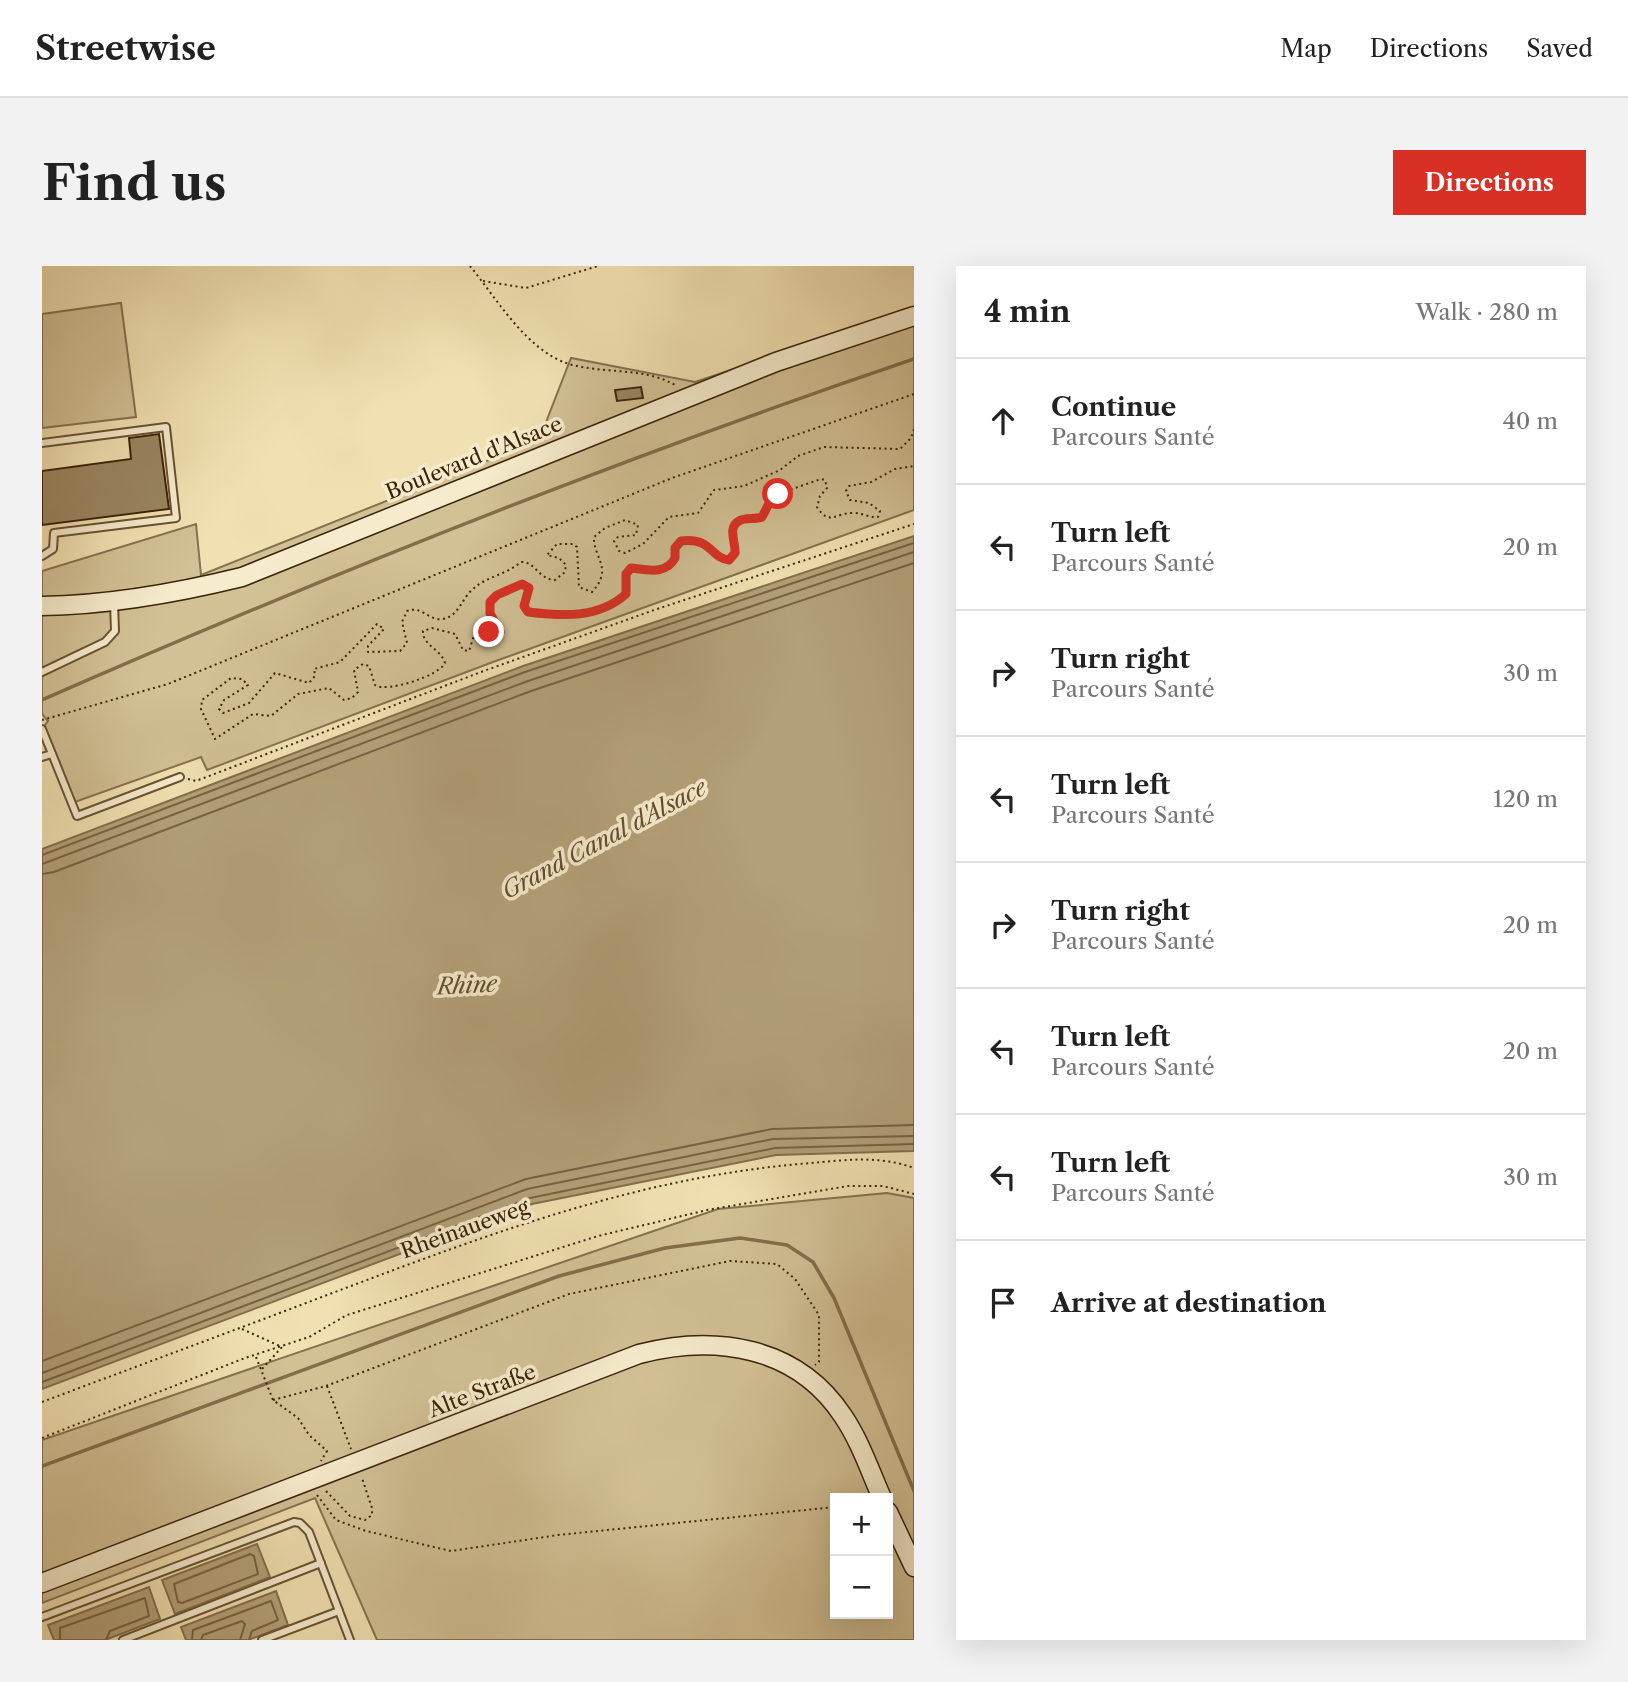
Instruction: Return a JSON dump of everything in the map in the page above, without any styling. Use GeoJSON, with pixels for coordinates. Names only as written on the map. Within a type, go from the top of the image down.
{"type":"FeatureCollection","features":[{"type":"Feature","properties":{"kind":"street","name":"Boulevard d'Alsace"},"geometry":{"type":"LineString","coordinates":[[42,606],[114,601],[198,588],[242,577],[776,362],[914,316]]}},
{"type":"Feature","properties":{"kind":"street","name":"Alte Straße"},"geometry":{"type":"LineString","coordinates":[[42,1583],[639,1354],[668,1346],[720,1343],[744,1348],[789,1365],[804,1375],[830,1398],[844,1417],[880,1493]]}},
{"type":"Feature","properties":{"kind":"street"},"geometry":{"type":"LineString","coordinates":[[893,1522],[914,1567]]}},
{"type":"Feature","properties":{"kind":"lane"},"geometry":{"type":"LineString","coordinates":[[42,443],[166,427],[176,518],[54,533],[53,549],[42,556]]}},
{"type":"Feature","properties":{"kind":"lane"},"geometry":{"type":"LineString","coordinates":[[42,672],[105,642],[115,631],[114,601]]}},
{"type":"Feature","properties":{"kind":"lane"},"geometry":{"type":"LineString","coordinates":[[42,729],[77,816],[180,777]]}},
{"type":"Feature","properties":{"kind":"lane"},"geometry":{"type":"LineString","coordinates":[[42,757],[52,754]]}},
{"type":"Feature","properties":{"kind":"lane"},"geometry":{"type":"LineString","coordinates":[[42,1617],[294,1522],[300,1523],[309,1532],[349,1640]]}},
{"type":"Feature","properties":{"kind":"lane"},"geometry":{"type":"LineString","coordinates":[[123,1640],[321,1563]]}},
{"type":"Feature","properties":{"kind":"lane"},"geometry":{"type":"LineString","coordinates":[[262,1640],[339,1611]]}},
{"type":"Feature","properties":{"kind":"path"},"geometry":{"type":"LineString","coordinates":[[470,266],[526,334],[552,356],[574,365],[667,381],[690,396]]}},
{"type":"Feature","properties":{"kind":"path"},"geometry":{"type":"LineString","coordinates":[[482,281],[526,288],[598,266]]}},
{"type":"Feature","properties":{"kind":"path"},"geometry":{"type":"LineString","coordinates":[[42,720],[168,684],[672,478],[914,394]]}},
{"type":"Feature","properties":{"kind":"path"},"geometry":{"type":"LineString","coordinates":[[914,429],[911,438],[900,449],[824,447],[798,456],[780,470],[744,486],[714,490],[698,513],[669,517],[643,544],[625,553],[615,547],[614,541],[618,537],[636,535],[638,525],[625,520],[605,528],[594,537],[594,545],[602,559],[602,570],[599,582],[592,592],[579,587],[577,547],[573,544],[557,544],[547,555],[559,558],[566,565],[565,572],[555,580],[544,578],[528,563],[520,562],[505,574],[473,589],[459,608],[446,618],[439,620],[419,609],[407,611],[402,622],[407,643],[400,651],[368,652],[368,646],[384,629],[377,624],[340,662],[314,669],[315,676],[309,683],[275,673],[249,703],[223,713],[219,709],[224,700],[248,685],[242,679],[231,678],[202,700],[201,709],[215,739],[253,714],[271,716],[298,694],[329,688],[344,699],[352,698],[358,692],[354,670],[363,664],[369,666],[375,685],[388,690],[437,674],[445,663],[444,657],[425,640],[423,631],[432,628],[454,634],[467,652],[471,648],[477,626],[482,624],[497,636],[500,632],[490,613],[490,602],[513,587],[522,584],[529,588],[524,606],[528,612],[565,616],[595,611],[626,594],[626,574],[631,568],[648,572],[667,568],[675,558],[675,548],[681,541],[699,540],[723,559],[732,558],[735,524],[739,520],[762,517],[772,498],[785,489],[821,479],[828,484],[817,507],[825,517],[831,519],[853,512],[873,518],[878,517],[880,511],[869,503],[850,500],[846,491],[849,486],[872,482],[895,470],[914,466]]}},
{"type":"Feature","properties":{"kind":"path"},"geometry":{"type":"LineString","coordinates":[[180,777],[196,781],[493,667],[657,609],[914,524]]}},
{"type":"Feature","properties":{"kind":"path","name":"Rheinaueweg"},"geometry":{"type":"LineString","coordinates":[[42,1402],[554,1212],[652,1187],[765,1167],[869,1158],[891,1160],[914,1168]]}},
{"type":"Feature","properties":{"kind":"path"},"geometry":{"type":"LineString","coordinates":[[42,1437],[309,1337],[347,1315],[598,1236],[707,1210],[848,1186],[883,1186],[914,1194]]}},
{"type":"Feature","properties":{"kind":"path"},"geometry":{"type":"LineString","coordinates":[[273,1400],[326,1386],[569,1294],[730,1261],[776,1264],[808,1295],[819,1315],[821,1352],[820,1362],[804,1375]]}},
{"type":"Feature","properties":{"kind":"path"},"geometry":{"type":"LineString","coordinates":[[241,1328],[246,1333],[282,1347]]}},
{"type":"Feature","properties":{"kind":"path"},"geometry":{"type":"LineString","coordinates":[[261,1370],[282,1347]]}},
{"type":"Feature","properties":{"kind":"path"},"geometry":{"type":"LineString","coordinates":[[256,1355],[273,1400],[298,1418],[309,1435],[327,1451],[319,1464]]}},
{"type":"Feature","properties":{"kind":"path"},"geometry":{"type":"LineString","coordinates":[[326,1386],[352,1450]]}},
{"type":"Feature","properties":{"kind":"path"},"geometry":{"type":"LineString","coordinates":[[323,1487],[341,1509],[350,1516],[365,1520],[372,1515],[372,1508],[362,1478]]}},
{"type":"Feature","properties":{"kind":"path"},"geometry":{"type":"LineString","coordinates":[[314,1491],[336,1520],[366,1531],[450,1551],[558,1535],[830,1508]]}},
{"type":"Feature","properties":{"kind":"shaded area"},"geometry":{"type":"Polygon","coordinates":[[[121,303],[136,417],[42,428],[42,314],[121,303]]]}},
{"type":"Feature","properties":{"kind":"shaded area"},"geometry":{"type":"Polygon","coordinates":[[[914,309],[914,510],[493,662],[207,770],[201,757],[72,803],[42,729],[48,721],[42,714],[42,571],[196,524],[201,575],[539,440],[571,358],[695,382],[914,309]]]}},
{"type":"Feature","properties":{"kind":"shaded area"},"geometry":{"type":"Polygon","coordinates":[[[887,1193],[914,1198],[914,1640],[377,1640],[315,1498],[42,1603],[42,1440],[718,1209],[887,1193]]]}},
{"type":"Feature","properties":{"kind":"water"},"geometry":{"type":"Polygon","coordinates":[[[914,536],[914,1151],[776,1155],[532,1204],[42,1389],[42,849],[523,666],[914,536]]]}},
{"type":"Feature","properties":{"kind":"water"},"geometry":{"type":"Polygon","coordinates":[[[257,1544],[270,1577],[175,1614],[162,1580],[257,1544]]]}},
{"type":"Feature","properties":{"kind":"water"},"geometry":{"type":"Polygon","coordinates":[[[149,1587],[160,1619],[105,1640],[54,1640],[48,1625],[149,1587]]]}},
{"type":"Feature","properties":{"kind":"water"},"geometry":{"type":"Polygon","coordinates":[[[276,1591],[288,1625],[248,1640],[186,1640],[181,1627],[276,1591]]]}},
{"type":"Feature","properties":{"kind":"building"},"geometry":{"type":"Polygon","coordinates":[[[641,387],[643,398],[617,401],[615,390],[641,387]]]}},
{"type":"Feature","properties":{"kind":"building"},"geometry":{"type":"Polygon","coordinates":[[[159,434],[169,509],[42,525],[42,471],[131,459],[129,438],[159,434]]]}},
{"type":"Feature","properties":{"kind":"waterway"},"geometry":{"type":"LineString","coordinates":[[42,700],[257,608],[474,520],[693,437],[914,359]]}},
{"type":"Feature","properties":{"kind":"waterway"},"geometry":{"type":"LineString","coordinates":[[42,1466],[559,1276],[665,1248],[740,1238],[787,1245],[813,1262],[834,1298],[914,1491]]}},
{"type":"Feature","properties":{"kind":"route"},"geometry":{"type":"LineString","coordinates":[[489,632],[497,636],[500,632],[488,608],[490,602],[497,595],[522,584],[529,588],[524,606],[528,612],[582,615],[608,606],[626,594],[626,574],[631,568],[648,572],[667,568],[672,564],[675,548],[681,541],[699,540],[723,559],[729,560],[735,553],[732,530],[735,524],[739,520],[762,517],[772,498],[778,494]]}},
{"type":"Feature","properties":{"kind":"water label","name":"Grand Canal d'Alsace"},"geometry":{"type":"Point","coordinates":[604,839]}},
{"type":"Feature","properties":{"kind":"water label","name":"Rhine"},"geometry":{"type":"Point","coordinates":[467,985]}}]}
